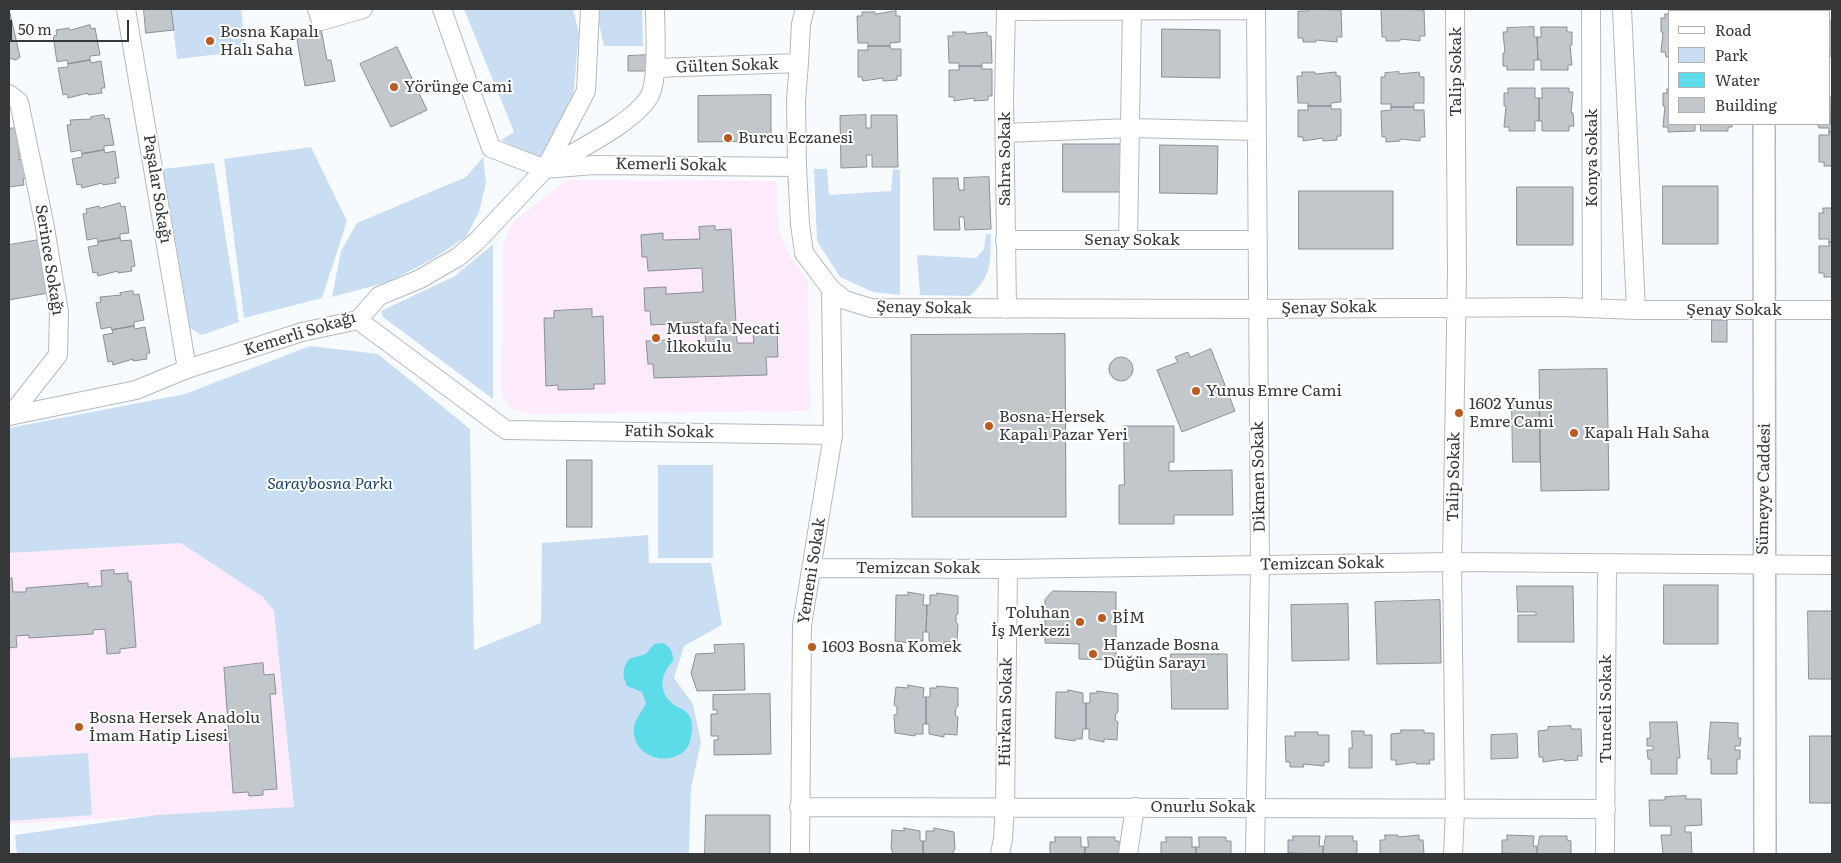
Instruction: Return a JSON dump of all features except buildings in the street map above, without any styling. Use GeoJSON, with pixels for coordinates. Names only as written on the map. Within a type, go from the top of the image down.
{"type":"FeatureCollection","features":[{"type":"Feature","properties":{"kind":"street","name":"Paşalar Sokağı"},"geometry":{"type":"LineString","coordinates":[[126,9],[187,369]]}},
{"type":"Feature","properties":{"kind":"street"},"geometry":{"type":"LineString","coordinates":[[317,9],[321,21],[363,9]]}},
{"type":"Feature","properties":{"kind":"street"},"geometry":{"type":"LineString","coordinates":[[442,9],[491,148],[545,169]]}},
{"type":"Feature","properties":{"kind":"street"},"geometry":{"type":"LineString","coordinates":[[545,169],[586,91],[590,9]]}},
{"type":"Feature","properties":{"kind":"street"},"geometry":{"type":"LineString","coordinates":[[545,169],[632,117],[650,96],[655,68],[655,9]]}},
{"type":"Feature","properties":{"kind":"street","name":"Gülten Sokak"},"geometry":{"type":"LineString","coordinates":[[805,9],[801,24],[796,100],[800,224],[804,253],[831,289]]}},
{"type":"Feature","properties":{"kind":"street"},"geometry":{"type":"LineString","coordinates":[[1006,10],[1256,9]]}},
{"type":"Feature","properties":{"kind":"street","name":"Dikmen Sokak"},"geometry":{"type":"LineString","coordinates":[[1255,854],[1260,565],[1256,9]]}},
{"type":"Feature","properties":{"kind":"street","name":"Talip Sokak"},"geometry":{"type":"LineString","coordinates":[[1453,854],[1455,810],[1452,562],[1456,306],[1455,9]]}},
{"type":"Feature","properties":{"kind":"street","name":"Konya Sokak"},"geometry":{"type":"LineString","coordinates":[[1591,9],[1592,308]]}},
{"type":"Feature","properties":{"kind":"street"},"geometry":{"type":"LineString","coordinates":[[1622,9],[1636,310]]}},
{"type":"Feature","properties":{"kind":"street","name":"Sahra Sokak"},"geometry":{"type":"LineString","coordinates":[[1006,10],[1005,240],[1007,309]]}},
{"type":"Feature","properties":{"kind":"street"},"geometry":{"type":"LineString","coordinates":[[1128,240],[1132,10]]}},
{"type":"Feature","properties":{"kind":"street","name":"Gülten Sokak"},"geometry":{"type":"LineString","coordinates":[[655,68],[798,63]]}},
{"type":"Feature","properties":{"kind":"street","name":"Serince Sokağı"},"geometry":{"type":"LineString","coordinates":[[9,94],[19,102],[44,222],[59,312],[58,355],[9,416]]}},
{"type":"Feature","properties":{"kind":"street","name":"Sümeyye Caddesi"},"geometry":{"type":"LineString","coordinates":[[1764,125],[1766,310],[1763,566],[1766,854]]}},
{"type":"Feature","properties":{"kind":"street"},"geometry":{"type":"LineString","coordinates":[[1005,133],[1130,128],[1257,130]]}},
{"type":"Feature","properties":{"kind":"street","name":"Kemerli Sokak"},"geometry":{"type":"LineString","coordinates":[[545,169],[594,165],[797,166]]}},
{"type":"Feature","properties":{"kind":"street","name":"Kemerli Sokağı"},"geometry":{"type":"LineString","coordinates":[[9,416],[136,390],[187,369],[302,332],[358,320],[379,296],[439,269],[464,252],[503,215],[545,169]]}},
{"type":"Feature","properties":{"kind":"street","name":"Senay Sokak"},"geometry":{"type":"LineString","coordinates":[[1005,240],[1258,240]]}},
{"type":"Feature","properties":{"kind":"street","name":"Şenay Sokak"},"geometry":{"type":"LineString","coordinates":[[831,289],[845,300],[870,308],[1258,310],[1456,306],[1636,310],[1832,310]]}},
{"type":"Feature","properties":{"kind":"street","name":"Yemeni Sokak"},"geometry":{"type":"LineString","coordinates":[[800,854],[802,626],[813,568],[833,435],[831,289]]}},
{"type":"Feature","properties":{"kind":"street","name":"Fatih Sokak"},"geometry":{"type":"LineString","coordinates":[[358,320],[506,430],[833,435]]}},
{"type":"Feature","properties":{"kind":"street","name":"Temizcan Sokak"},"geometry":{"type":"LineString","coordinates":[[813,568],[1008,569],[1452,562],[1607,565],[1832,565]]}},
{"type":"Feature","properties":{"kind":"street","name":"Tunceli Sokak"},"geometry":{"type":"LineString","coordinates":[[1606,854],[1607,565]]}},
{"type":"Feature","properties":{"kind":"street","name":"Hürkan Sokak"},"geometry":{"type":"LineString","coordinates":[[1000,854],[1005,806],[1008,569]]}},
{"type":"Feature","properties":{"kind":"street","name":"Onurlu Sokak"},"geometry":{"type":"LineString","coordinates":[[799,807],[1005,806],[1455,810],[1606,809]]}},
{"type":"Feature","properties":{"kind":"street"},"geometry":{"type":"LineString","coordinates":[[1128,854],[1136,807]]}},
{"type":"Feature","properties":{"kind":"shaded area","name":"Mustafa Necati İlkokulu"},"geometry":{"type":"Polygon","coordinates":[[[567,180],[777,181],[778,229],[790,256],[808,282],[810,411],[530,414],[510,408],[504,401],[502,393],[503,244],[512,223],[567,180]]]}},
{"type":"Feature","properties":{"kind":"shaded area"},"geometry":{"type":"Polygon","coordinates":[[[181,543],[263,597],[274,611],[294,808],[9,824],[9,553],[181,543]]]}},
{"type":"Feature","properties":{"kind":"green space","name":"Bosna Kapalı Halı Saha"},"geometry":{"type":"Polygon","coordinates":[[[171,9],[241,9],[246,51],[177,59],[171,9]]]}},
{"type":"Feature","properties":{"kind":"green space"},"geometry":{"type":"Polygon","coordinates":[[[464,9],[573,9],[579,33],[572,109],[547,157],[536,159],[501,140],[514,132],[464,9]]]}},
{"type":"Feature","properties":{"kind":"green space"},"geometry":{"type":"Polygon","coordinates":[[[596,9],[642,9],[643,46],[604,46],[596,9]]]}},
{"type":"Feature","properties":{"kind":"green space"},"geometry":{"type":"Polygon","coordinates":[[[311,147],[347,221],[322,298],[244,318],[224,159],[311,147]]]}},
{"type":"Feature","properties":{"kind":"green space"},"geometry":{"type":"Polygon","coordinates":[[[483,157],[486,183],[479,212],[466,237],[431,260],[388,282],[332,297],[341,251],[357,223],[466,177],[483,157]]]}},
{"type":"Feature","properties":{"kind":"green space"},"geometry":{"type":"Polygon","coordinates":[[[214,163],[239,322],[202,335],[190,328],[163,169],[214,163]]]}},
{"type":"Feature","properties":{"kind":"green space"},"geometry":{"type":"Polygon","coordinates":[[[814,169],[827,169],[829,195],[891,191],[893,169],[900,170],[900,295],[873,292],[840,277],[817,241],[814,169]]]}},
{"type":"Feature","properties":{"kind":"green space"},"geometry":{"type":"Polygon","coordinates":[[[986,234],[991,234],[989,268],[983,282],[970,296],[920,295],[917,255],[976,258],[984,249],[986,234]]]}},
{"type":"Feature","properties":{"kind":"green space"},"geometry":{"type":"Polygon","coordinates":[[[493,244],[493,399],[383,317],[381,311],[455,276],[493,244]]]}},
{"type":"Feature","properties":{"kind":"green space","name":"Saraybosna Parkı"},"geometry":{"type":"Polygon","coordinates":[[[310,346],[378,354],[470,429],[474,650],[541,623],[542,543],[648,535],[649,563],[711,563],[722,625],[684,646],[674,678],[693,704],[701,742],[691,788],[689,854],[17,854],[15,835],[157,815],[294,807],[274,611],[263,597],[181,543],[9,553],[9,428],[185,394],[310,346]]]}},
{"type":"Feature","properties":{"kind":"green space"},"geometry":{"type":"Polygon","coordinates":[[[658,465],[713,465],[713,558],[658,558],[658,465]]]}},
{"type":"Feature","properties":{"kind":"green space"},"geometry":{"type":"Polygon","coordinates":[[[88,753],[92,815],[9,821],[9,758],[88,753]]]}},
{"type":"Feature","properties":{"kind":"water"},"geometry":{"type":"Polygon","coordinates":[[[663,643],[671,650],[673,661],[664,676],[663,688],[668,699],[688,714],[691,720],[692,734],[688,746],[682,753],[674,757],[657,758],[649,755],[637,744],[634,736],[634,727],[646,703],[642,692],[627,686],[624,672],[629,659],[646,654],[654,644],[663,643]]]}},
{"type":"Feature","properties":{"kind":"place","name":"Bosna Kapalı Halı Saha"},"geometry":{"type":"Point","coordinates":[210,41]}},
{"type":"Feature","properties":{"kind":"place","name":"Yörünge Cami"},"geometry":{"type":"Point","coordinates":[394,87]}},
{"type":"Feature","properties":{"kind":"place","name":"Burcu Eczanesi"},"geometry":{"type":"Point","coordinates":[728,138]}},
{"type":"Feature","properties":{"kind":"place","name":"Mustafa Necati İlkokulu"},"geometry":{"type":"Point","coordinates":[656,338]}},
{"type":"Feature","properties":{"kind":"place","name":"Yunus Emre Cami"},"geometry":{"type":"Point","coordinates":[1196,391]}},
{"type":"Feature","properties":{"kind":"place","name":"1602 Yunus Emre Cami"},"geometry":{"type":"Point","coordinates":[1459,413]}},
{"type":"Feature","properties":{"kind":"place","name":"Bosna-Hersek Kapalı Pazar Yeri"},"geometry":{"type":"Point","coordinates":[989,426]}},
{"type":"Feature","properties":{"kind":"place","name":"Kapalı Halı Saha"},"geometry":{"type":"Point","coordinates":[1574,433]}},
{"type":"Feature","properties":{"kind":"place","name":"BİM"},"geometry":{"type":"Point","coordinates":[1102,618]}},
{"type":"Feature","properties":{"kind":"place","name":"Toluhan İş Merkezi"},"geometry":{"type":"Point","coordinates":[1080,622]}},
{"type":"Feature","properties":{"kind":"place","name":"1603 Bosna Komek"},"geometry":{"type":"Point","coordinates":[812,647]}},
{"type":"Feature","properties":{"kind":"place","name":"Hanzade Bosna Düğün Sarayı"},"geometry":{"type":"Point","coordinates":[1093,654]}},
{"type":"Feature","properties":{"kind":"place","name":"Bosna Hersek Anadolu İmam Hatip Lisesi"},"geometry":{"type":"Point","coordinates":[79,727]}}]}
